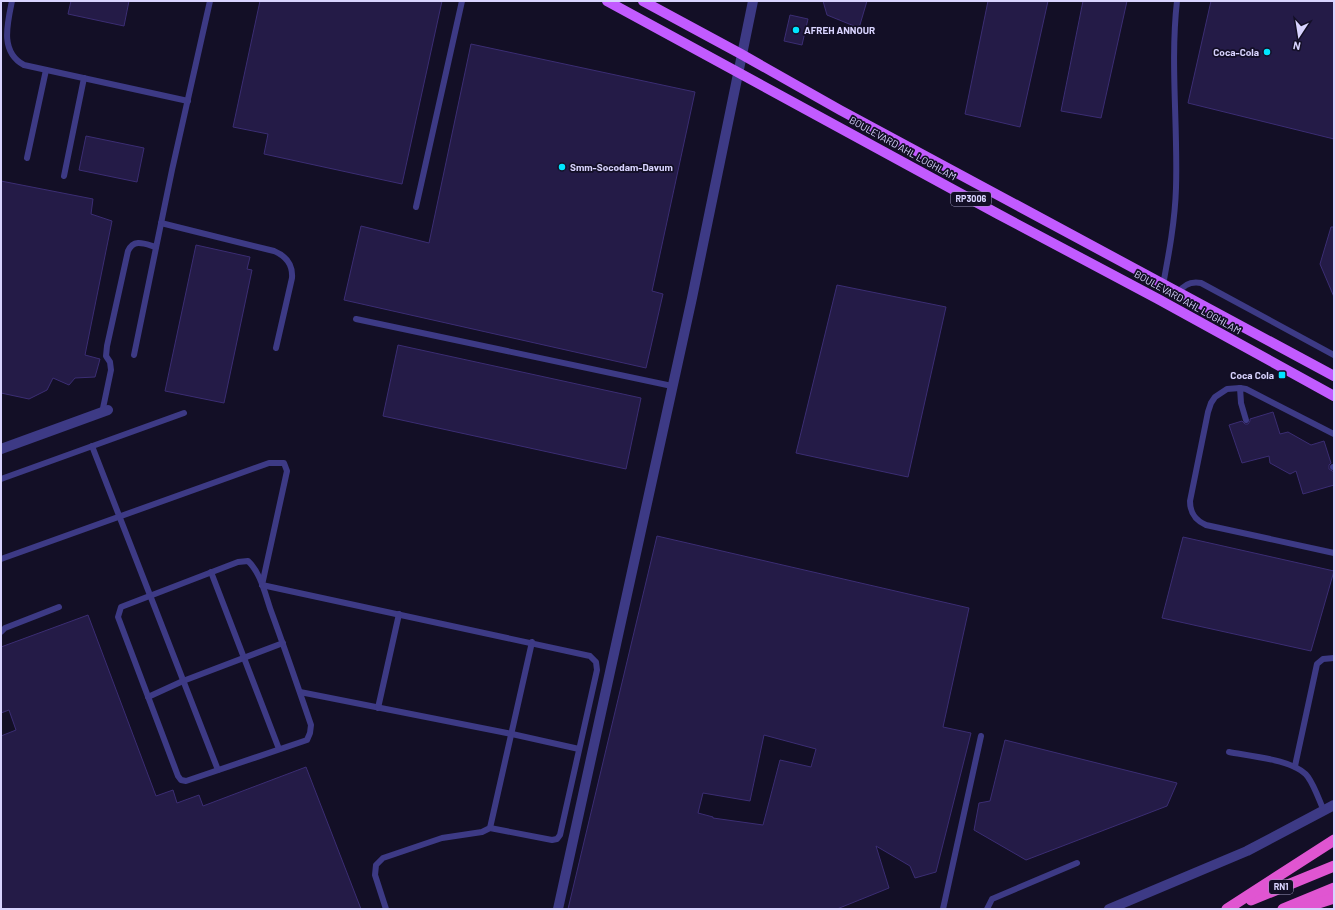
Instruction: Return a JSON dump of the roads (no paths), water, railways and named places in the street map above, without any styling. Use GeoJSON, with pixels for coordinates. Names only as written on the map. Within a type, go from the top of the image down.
{"type":"FeatureCollection","features":[{"type":"Feature","properties":{"kind":"highway"},"geometry":{"type":"LineString","coordinates":[[1228,909],[1334,840]]}},
{"type":"Feature","properties":{"kind":"highway","name":"RN1"},"geometry":{"type":"LineString","coordinates":[[1228,909],[1334,866]]}},
{"type":"Feature","properties":{"kind":"highway","name":"RN1"},"geometry":{"type":"LineString","coordinates":[[1283,909],[1334,888]]}},
{"type":"Feature","properties":{"kind":"highway"},"geometry":{"type":"LineString","coordinates":[[1300,909],[1334,898]]}},
{"type":"Feature","properties":{"kind":"main road","name":"BOULEVARD AHL LOGHLAM"},"geometry":{"type":"LineString","coordinates":[[607,1],[998,214],[1158,299],[1334,396]]}},
{"type":"Feature","properties":{"kind":"main road","name":"BOULEVARD AHL LOGHLAM"},"geometry":{"type":"LineString","coordinates":[[643,1],[840,110],[1334,376]]}},
{"type":"Feature","properties":{"kind":"main road"},"geometry":{"type":"LineString","coordinates":[[833,124],[840,110]]}},
{"type":"Feature","properties":{"kind":"main road"},"geometry":{"type":"LineString","coordinates":[[998,214],[1007,200]]}},
{"type":"Feature","properties":{"kind":"main road"},"geometry":{"type":"LineString","coordinates":[[1158,299],[1163,285]]}},
{"type":"Feature","properties":{"kind":"street"},"geometry":{"type":"LineString","coordinates":[[558,909],[710,213],[741,54],[753,1]]}},
{"type":"Feature","properties":{"kind":"street"},"geometry":{"type":"LineString","coordinates":[[1,449],[105,412]]}},
{"type":"Feature","properties":{"kind":"street"},"geometry":{"type":"LineString","coordinates":[[1108,909],[1247,851],[1334,806]]}},
{"type":"Feature","properties":{"kind":"lane"},"geometry":{"type":"LineString","coordinates":[[12,1],[5,36],[10,54],[16,61],[24,65],[188,101]]}},
{"type":"Feature","properties":{"kind":"lane"},"geometry":{"type":"LineString","coordinates":[[134,355],[156,246],[210,1]]}},
{"type":"Feature","properties":{"kind":"lane"},"geometry":{"type":"LineString","coordinates":[[416,207],[462,1]]}},
{"type":"Feature","properties":{"kind":"lane"},"geometry":{"type":"LineString","coordinates":[[1163,285],[1170,249],[1176,194],[1176,128],[1173,76],[1177,1]]}},
{"type":"Feature","properties":{"kind":"lane"},"geometry":{"type":"LineString","coordinates":[[27,158],[46,70]]}},
{"type":"Feature","properties":{"kind":"lane"},"geometry":{"type":"LineString","coordinates":[[64,176],[84,78]]}},
{"type":"Feature","properties":{"kind":"lane"},"geometry":{"type":"LineString","coordinates":[[161,223],[274,251],[280,253],[288,261],[292,271],[292,278],[276,348]]}},
{"type":"Feature","properties":{"kind":"lane"},"geometry":{"type":"LineString","coordinates":[[105,412],[111,370],[110,362],[106,356],[107,346],[128,251],[130,246],[138,243],[156,246]]}},
{"type":"Feature","properties":{"kind":"lane"},"geometry":{"type":"LineString","coordinates":[[1178,293],[1186,285],[1191,283],[1201,283],[1334,355]]}},
{"type":"Feature","properties":{"kind":"lane"},"geometry":{"type":"LineString","coordinates":[[356,319],[672,386]]}},
{"type":"Feature","properties":{"kind":"lane"},"geometry":{"type":"LineString","coordinates":[[1240,388],[1241,403],[1246,420]]}},
{"type":"Feature","properties":{"kind":"lane"},"geometry":{"type":"LineString","coordinates":[[1334,434],[1252,391],[1240,388],[1227,389],[1220,392],[1211,403],[1208,412],[1190,502],[1190,507],[1194,516],[1201,523],[1206,525],[1334,553]]}},
{"type":"Feature","properties":{"kind":"lane"},"geometry":{"type":"LineString","coordinates":[[1,479],[184,413]]}},
{"type":"Feature","properties":{"kind":"lane"},"geometry":{"type":"LineString","coordinates":[[92,446],[218,770]]}},
{"type":"Feature","properties":{"kind":"lane"},"geometry":{"type":"LineString","coordinates":[[1,559],[270,463],[284,463],[288,471],[262,585]]}},
{"type":"Feature","properties":{"kind":"lane"},"geometry":{"type":"LineString","coordinates":[[248,561],[254,566],[262,585],[311,725],[310,733],[307,740],[186,781],[182,780],[178,776],[118,617],[121,607],[238,562],[248,561]]}},
{"type":"Feature","properties":{"kind":"lane"},"geometry":{"type":"LineString","coordinates":[[211,572],[280,749]]}},
{"type":"Feature","properties":{"kind":"lane"},"geometry":{"type":"LineString","coordinates":[[262,585],[532,642],[590,656],[596,662],[598,670],[560,835],[557,839],[552,840],[490,828],[482,832],[442,838],[383,858],[376,865],[375,875],[386,909]]}},
{"type":"Feature","properties":{"kind":"lane"},"geometry":{"type":"LineString","coordinates":[[1,632],[5,628],[59,607]]}},
{"type":"Feature","properties":{"kind":"lane"},"geometry":{"type":"LineString","coordinates":[[378,708],[399,614]]}},
{"type":"Feature","properties":{"kind":"lane"},"geometry":{"type":"LineString","coordinates":[[490,828],[532,642]]}},
{"type":"Feature","properties":{"kind":"lane"},"geometry":{"type":"LineString","coordinates":[[148,697],[283,643]]}},
{"type":"Feature","properties":{"kind":"lane"},"geometry":{"type":"LineString","coordinates":[[1295,766],[1317,664],[1323,659],[1334,658]]}},
{"type":"Feature","properties":{"kind":"lane"},"geometry":{"type":"LineString","coordinates":[[300,692],[512,734],[579,749]]}},
{"type":"Feature","properties":{"kind":"lane"},"geometry":{"type":"LineString","coordinates":[[944,909],[980,736]]}},
{"type":"Feature","properties":{"kind":"lane"},"geometry":{"type":"LineString","coordinates":[[1229,752],[1295,766],[1308,777],[1324,811]]}},
{"type":"Feature","properties":{"kind":"lane"},"geometry":{"type":"LineString","coordinates":[[987,909],[992,899],[1077,863]]}},
{"type":"Feature","properties":{"kind":"place","name":"AFREH ANNOUR"},"geometry":{"type":"Point","coordinates":[796,30]}},
{"type":"Feature","properties":{"kind":"place","name":"Coca-Cola"},"geometry":{"type":"Point","coordinates":[1267,52]}},
{"type":"Feature","properties":{"kind":"place","name":"Smm-Socodam-Davum"},"geometry":{"type":"Point","coordinates":[562,167]}},
{"type":"Feature","properties":{"kind":"place","name":"Coca Cola"},"geometry":{"type":"Point","coordinates":[1282,375]}}]}
